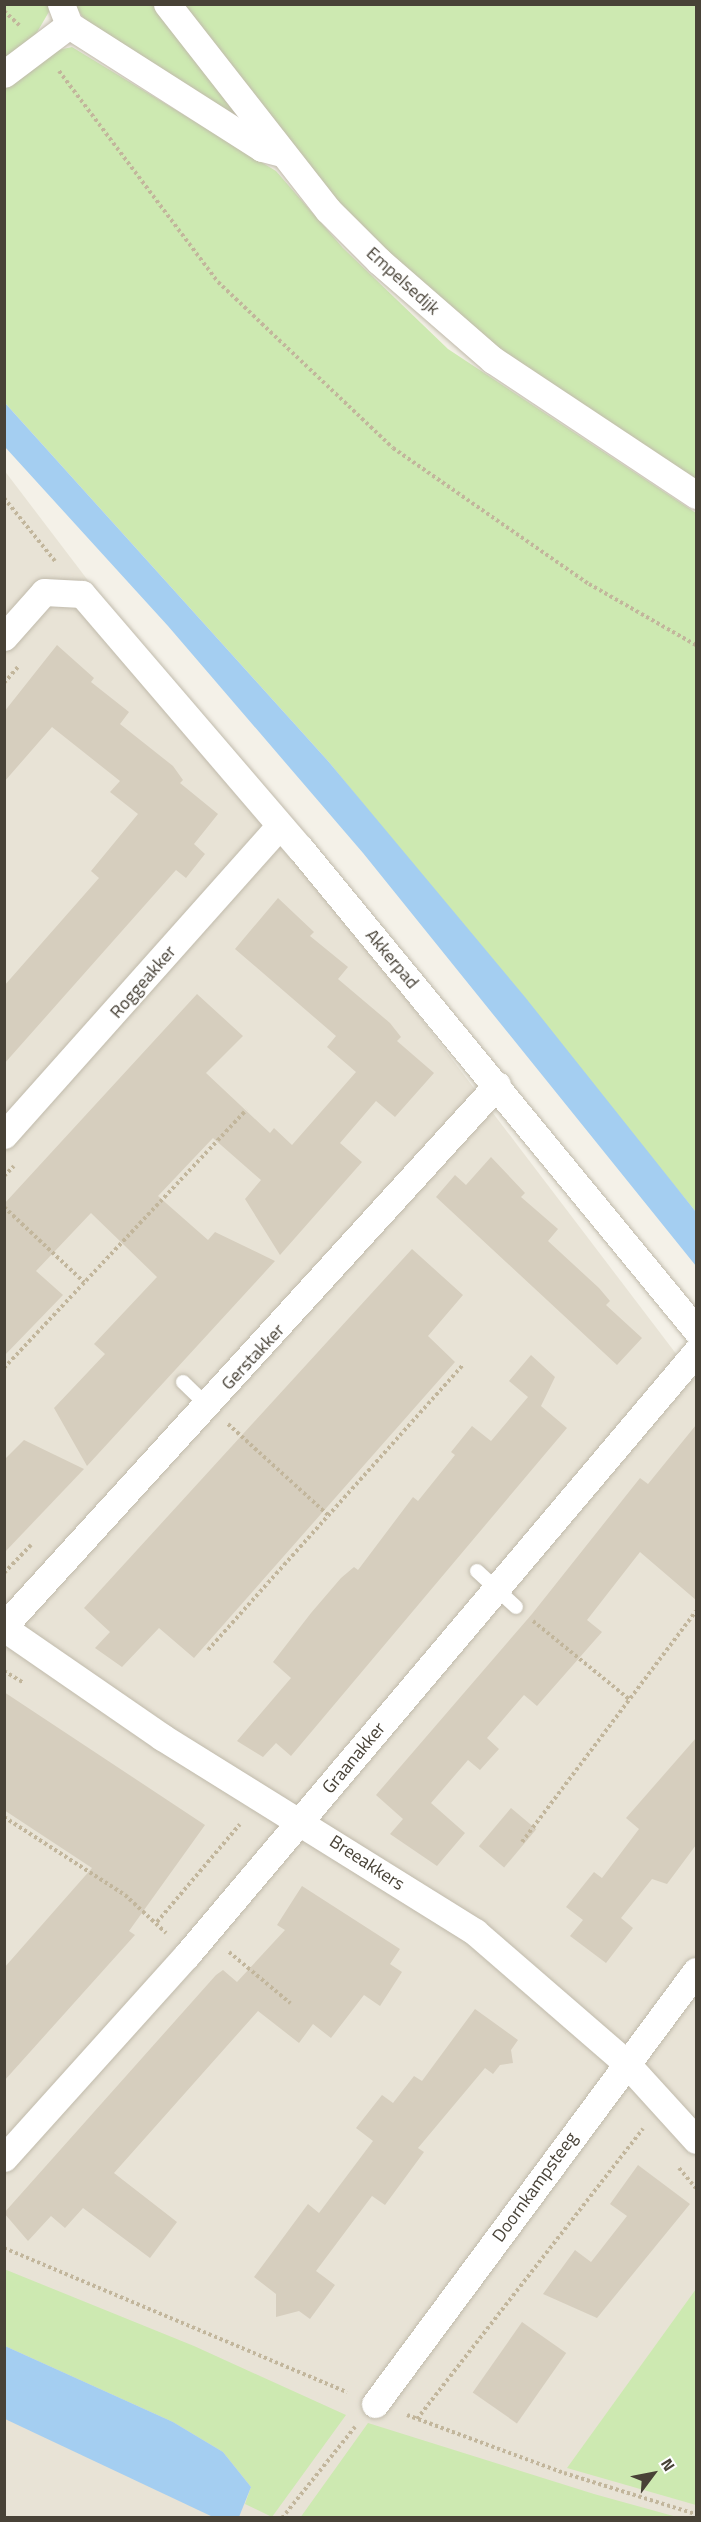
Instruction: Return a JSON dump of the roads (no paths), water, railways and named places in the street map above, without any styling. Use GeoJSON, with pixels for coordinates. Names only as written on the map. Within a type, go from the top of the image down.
{"type":"FeatureCollection","features":[{"type":"Feature","properties":{"kind":"street","name":"Empelsedijk"},"geometry":{"type":"LineString","coordinates":[[168,4],[282,153],[379,261],[493,360],[696,495]]}},
{"type":"Feature","properties":{"kind":"street"},"geometry":{"type":"LineString","coordinates":[[4,74],[41,46],[65,15],[262,148],[282,153]]}},
{"type":"Feature","properties":{"kind":"street","name":"Akkerpad"},"geometry":{"type":"LineString","coordinates":[[4,637],[44,592],[82,594],[497,1085],[696,1330]]}},
{"type":"Feature","properties":{"kind":"street","name":"Roggeakker"},"geometry":{"type":"LineString","coordinates":[[4,1135],[279,825]]}},
{"type":"Feature","properties":{"kind":"street","name":"Gerstakker"},"geometry":{"type":"LineString","coordinates":[[4,1627],[208,1406],[497,1085]]}},
{"type":"Feature","properties":{"kind":"street","name":"Graanakker"},"geometry":{"type":"LineString","coordinates":[[4,2158],[186,1956],[301,1820],[507,1598],[696,1352]]}},
{"type":"Feature","properties":{"kind":"street","name":"Breeakkers"},"geometry":{"type":"LineString","coordinates":[[4,1627],[162,1737],[301,1820],[475,1932],[626,2063],[696,2140]]}},
{"type":"Feature","properties":{"kind":"street","name":"Doornkampsteeg"},"geometry":{"type":"LineString","coordinates":[[375,2404],[696,1971]]}},
{"type":"Feature","properties":{"kind":"lane"},"geometry":{"type":"LineString","coordinates":[[183,1382],[208,1406]]}},
{"type":"Feature","properties":{"kind":"lane"},"geometry":{"type":"LineString","coordinates":[[477,1571],[507,1598]]}},
{"type":"Feature","properties":{"kind":"water"},"geometry":{"type":"Polygon","coordinates":[[[5,403],[328,761],[525,997],[696,1212],[696,1266],[363,853],[168,626],[5,447],[5,403]]]}},
{"type":"Feature","properties":{"kind":"water"},"geometry":{"type":"Polygon","coordinates":[[[5,2346],[173,2422],[223,2452],[251,2487],[239,2517],[213,2517],[5,2419],[5,2346]]]}}]}
